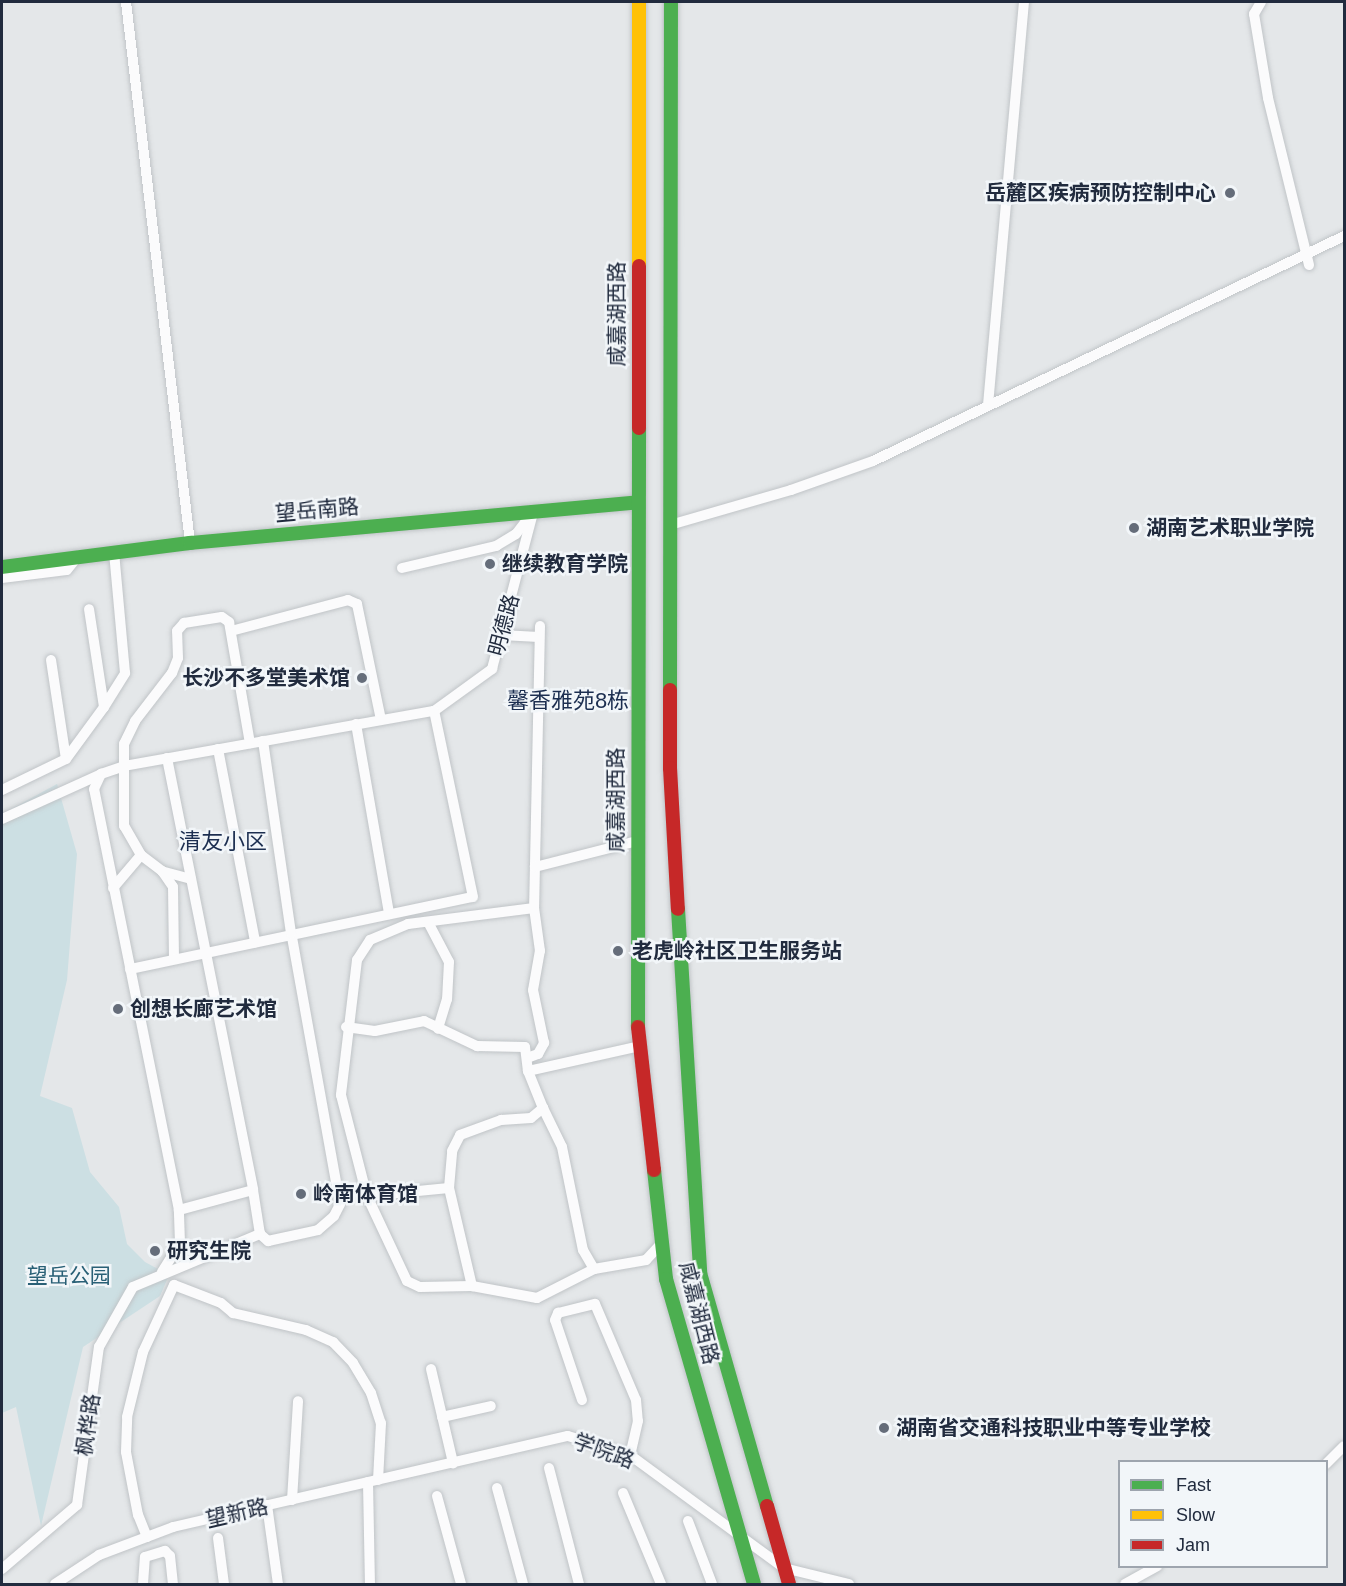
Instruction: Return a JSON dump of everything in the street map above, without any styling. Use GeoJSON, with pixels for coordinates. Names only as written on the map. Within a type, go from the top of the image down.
{"type":"FeatureCollection","features":[{"type":"Feature","properties":{"kind":"main road","name":"咸嘉湖西路"},"geometry":{"type":"LineString","coordinates":[[639,2],[637,842],[640,1046],[666,1279],[754,1584]]}},
{"type":"Feature","properties":{"kind":"main road","name":"咸嘉湖西路"},"geometry":{"type":"LineString","coordinates":[[671,2],[670,768],[699,1273],[789,1584]]}},
{"type":"Feature","properties":{"kind":"main road","name":"望岳南路"},"geometry":{"type":"LineString","coordinates":[[2,567],[190,543],[637,502]]}},
{"type":"Feature","properties":{"kind":"street"},"geometry":{"type":"LineString","coordinates":[[126,2],[190,543]]}},
{"type":"Feature","properties":{"kind":"street"},"geometry":{"type":"LineString","coordinates":[[988,405],[1024,2]]}},
{"type":"Feature","properties":{"kind":"street"},"geometry":{"type":"LineString","coordinates":[[1261,2],[1254,14],[1268,98],[1309,265]]}},
{"type":"Feature","properties":{"kind":"street"},"geometry":{"type":"LineString","coordinates":[[670,525],[791,490],[873,461],[1344,236]]}},
{"type":"Feature","properties":{"kind":"street"},"geometry":{"type":"LineString","coordinates":[[402,567],[496,546],[516,534],[533,513]]}},
{"type":"Feature","properties":{"kind":"street","name":"明德路"},"geometry":{"type":"LineString","coordinates":[[434,711],[492,669],[533,513]]}},
{"type":"Feature","properties":{"kind":"street"},"geometry":{"type":"LineString","coordinates":[[2,787],[66,759],[104,708],[125,673],[114,552]]}},
{"type":"Feature","properties":{"kind":"street"},"geometry":{"type":"LineString","coordinates":[[2,578],[68,570],[79,556]]}},
{"type":"Feature","properties":{"kind":"street"},"geometry":{"type":"LineString","coordinates":[[231,631],[348,600],[357,604],[381,720]]}},
{"type":"Feature","properties":{"kind":"street"},"geometry":{"type":"LineString","coordinates":[[88,609],[104,708]]}},
{"type":"Feature","properties":{"kind":"street"},"geometry":{"type":"LineString","coordinates":[[174,959],[173,887],[162,871],[141,855],[124,826],[124,744],[135,721],[172,673],[178,658],[177,631],[184,623],[222,617],[231,631],[250,743]]}},
{"type":"Feature","properties":{"kind":"street"},"geometry":{"type":"LineString","coordinates":[[501,635],[540,631],[534,908],[540,951],[532,990],[544,1043],[538,1054],[527,1058]]}},
{"type":"Feature","properties":{"kind":"street"},"geometry":{"type":"LineString","coordinates":[[51,660],[66,759]]}},
{"type":"Feature","properties":{"kind":"street"},"geometry":{"type":"LineString","coordinates":[[2,819],[101,774],[124,766],[434,711],[473,897],[291,933],[130,969]]}},
{"type":"Feature","properties":{"kind":"street"},"geometry":{"type":"LineString","coordinates":[[356,724],[389,914]]}},
{"type":"Feature","properties":{"kind":"street"},"geometry":{"type":"LineString","coordinates":[[167,758],[260,1234],[274,1241],[318,1230],[334,1216],[340,1204],[291,933],[263,741]]}},
{"type":"Feature","properties":{"kind":"street"},"geometry":{"type":"LineString","coordinates":[[218,749],[255,942]]}},
{"type":"Feature","properties":{"kind":"street"},"geometry":{"type":"LineString","coordinates":[[101,774],[94,789],[178,1210],[180,1243],[162,1272]]}},
{"type":"Feature","properties":{"kind":"street"},"geometry":{"type":"LineString","coordinates":[[535,867],[637,842]]}},
{"type":"Feature","properties":{"kind":"street"},"geometry":{"type":"LineString","coordinates":[[113,888],[141,855]]}},
{"type":"Feature","properties":{"kind":"street"},"geometry":{"type":"LineString","coordinates":[[162,871],[191,879]]}},
{"type":"Feature","properties":{"kind":"street"},"geometry":{"type":"LineString","coordinates":[[534,908],[408,924],[370,940],[357,960],[346,1027],[340,1095],[367,1196],[407,1281],[420,1287],[472,1286],[537,1298],[594,1269],[646,1260],[662,1243]]}},
{"type":"Feature","properties":{"kind":"street"},"geometry":{"type":"LineString","coordinates":[[429,922],[449,962],[447,999],[438,1029]]}},
{"type":"Feature","properties":{"kind":"street"},"geometry":{"type":"LineString","coordinates":[[346,1027],[375,1031],[424,1021],[477,1046],[525,1047],[528,1071],[562,1147],[583,1250],[594,1269]]}},
{"type":"Feature","properties":{"kind":"street"},"geometry":{"type":"LineString","coordinates":[[528,1071],[640,1046]]}},
{"type":"Feature","properties":{"kind":"street"},"geometry":{"type":"LineString","coordinates":[[472,1286],[449,1188],[452,1151],[460,1136],[501,1120],[531,1118],[543,1108]]}},
{"type":"Feature","properties":{"kind":"street"},"geometry":{"type":"LineString","coordinates":[[367,1196],[449,1188]]}},
{"type":"Feature","properties":{"kind":"street"},"geometry":{"type":"LineString","coordinates":[[178,1210],[253,1190]]}},
{"type":"Feature","properties":{"kind":"street","name":"枫桦路"},"geometry":{"type":"LineString","coordinates":[[2,1569],[54,1528],[77,1505],[99,1347],[133,1287],[162,1272],[260,1234]]}},
{"type":"Feature","properties":{"kind":"street"},"geometry":{"type":"LineString","coordinates":[[147,1537],[138,1515],[126,1452],[127,1417],[143,1352],[174,1285],[220,1303],[233,1313],[306,1330],[333,1342],[353,1362],[370,1393],[381,1424],[373,1481],[370,1584]]}},
{"type":"Feature","properties":{"kind":"street"},"geometry":{"type":"LineString","coordinates":[[582,1400],[555,1320],[558,1313],[595,1304],[636,1400],[639,1421],[630,1455]]}},
{"type":"Feature","properties":{"kind":"street"},"geometry":{"type":"LineString","coordinates":[[431,1369],[453,1462]]}},
{"type":"Feature","properties":{"kind":"street"},"geometry":{"type":"LineString","coordinates":[[292,1500],[298,1401]]}},
{"type":"Feature","properties":{"kind":"street"},"geometry":{"type":"LineString","coordinates":[[442,1417],[491,1406]]}},
{"type":"Feature","properties":{"kind":"street","name":"学院路"},"geometry":{"type":"LineString","coordinates":[[430,1468],[568,1436],[630,1455],[784,1568]]}},
{"type":"Feature","properties":{"kind":"street"},"geometry":{"type":"LineString","coordinates":[[1328,1462],[1344,1446]]}},
{"type":"Feature","properties":{"kind":"street","name":"望新路"},"geometry":{"type":"LineString","coordinates":[[55,1584],[99,1555],[147,1537],[430,1468]]}},
{"type":"Feature","properties":{"kind":"street"},"geometry":{"type":"LineString","coordinates":[[549,1468],[579,1584]]}},
{"type":"Feature","properties":{"kind":"street"},"geometry":{"type":"LineString","coordinates":[[497,1488],[523,1584]]}},
{"type":"Feature","properties":{"kind":"street"},"geometry":{"type":"LineString","coordinates":[[623,1493],[661,1584]]}},
{"type":"Feature","properties":{"kind":"street"},"geometry":{"type":"LineString","coordinates":[[437,1496],[461,1584]]}},
{"type":"Feature","properties":{"kind":"street"},"geometry":{"type":"LineString","coordinates":[[267,1506],[278,1584]]}},
{"type":"Feature","properties":{"kind":"street"},"geometry":{"type":"LineString","coordinates":[[688,1521],[712,1584]]}},
{"type":"Feature","properties":{"kind":"street"},"geometry":{"type":"LineString","coordinates":[[218,1538],[224,1584]]}},
{"type":"Feature","properties":{"kind":"street"},"geometry":{"type":"LineString","coordinates":[[143,1584],[145,1557],[165,1551],[170,1556],[174,1584]]}},
{"type":"Feature","properties":{"kind":"street"},"geometry":{"type":"LineString","coordinates":[[784,1568],[849,1584]]}},
{"type":"Feature","properties":{"kind":"street"},"geometry":{"type":"LineString","coordinates":[[1125,1584],[1153,1568]]}},
{"type":"Feature","properties":{"kind":"green space","name":"望岳公园"},"geometry":{"type":"Polygon","coordinates":[[[57,784],[77,854],[67,980],[40,1096],[72,1108],[90,1172],[119,1207],[127,1244],[145,1262],[169,1275],[160,1296],[83,1347],[41,1526],[16,1407],[2,1413],[2,814],[57,784]]]}},
{"type":"Feature","properties":{"kind":"traffic: fast"},"geometry":{"type":"LineString","coordinates":[[670,690],[671,2]]}},
{"type":"Feature","properties":{"kind":"traffic: fast"},"geometry":{"type":"LineString","coordinates":[[638,1027],[639,428]]}},
{"type":"Feature","properties":{"kind":"traffic: fast"},"geometry":{"type":"LineString","coordinates":[[2,567],[190,543],[637,502]]}},
{"type":"Feature","properties":{"kind":"traffic: fast"},"geometry":{"type":"LineString","coordinates":[[678,909],[700,1273],[767,1506]]}},
{"type":"Feature","properties":{"kind":"traffic: fast"},"geometry":{"type":"LineString","coordinates":[[654,1170],[666,1279],[754,1584]]}},
{"type":"Feature","properties":{"kind":"traffic: slow"},"geometry":{"type":"LineString","coordinates":[[639,2],[639,266]]}},
{"type":"Feature","properties":{"kind":"traffic: jam"},"geometry":{"type":"LineString","coordinates":[[639,266],[639,428]]}},
{"type":"Feature","properties":{"kind":"traffic: jam"},"geometry":{"type":"LineString","coordinates":[[670,690],[670,768],[678,909]]}},
{"type":"Feature","properties":{"kind":"traffic: jam"},"geometry":{"type":"LineString","coordinates":[[638,1027],[654,1170]]}},
{"type":"Feature","properties":{"kind":"traffic: jam"},"geometry":{"type":"LineString","coordinates":[[767,1506],[789,1584]]}},
{"type":"Feature","properties":{"kind":"place","name":"岳麓区疾病预防控制中心"},"geometry":{"type":"Point","coordinates":[1230,193]}},
{"type":"Feature","properties":{"kind":"place","name":"湖南艺术职业学院"},"geometry":{"type":"Point","coordinates":[1134,528]}},
{"type":"Feature","properties":{"kind":"place","name":"继续教育学院"},"geometry":{"type":"Point","coordinates":[490,564]}},
{"type":"Feature","properties":{"kind":"place","name":"长沙不多堂美术馆"},"geometry":{"type":"Point","coordinates":[362,678]}},
{"type":"Feature","properties":{"kind":"place","name":"老虎岭社区卫生服务站"},"geometry":{"type":"Point","coordinates":[618,951]}},
{"type":"Feature","properties":{"kind":"place","name":"创想长廊艺术馆"},"geometry":{"type":"Point","coordinates":[118,1009]}},
{"type":"Feature","properties":{"kind":"place","name":"岭南体育馆"},"geometry":{"type":"Point","coordinates":[301,1194]}},
{"type":"Feature","properties":{"kind":"place","name":"研究生院"},"geometry":{"type":"Point","coordinates":[155,1251]}},
{"type":"Feature","properties":{"kind":"place","name":"湖南省交通科技职业中等专业学校"},"geometry":{"type":"Point","coordinates":[884,1428]}},
{"type":"Feature","properties":{"kind":"district","name":"馨香雅苑8栋"},"geometry":{"type":"Point","coordinates":[568,701]}},
{"type":"Feature","properties":{"kind":"district","name":"清友小区"},"geometry":{"type":"Point","coordinates":[223,842]}}]}
